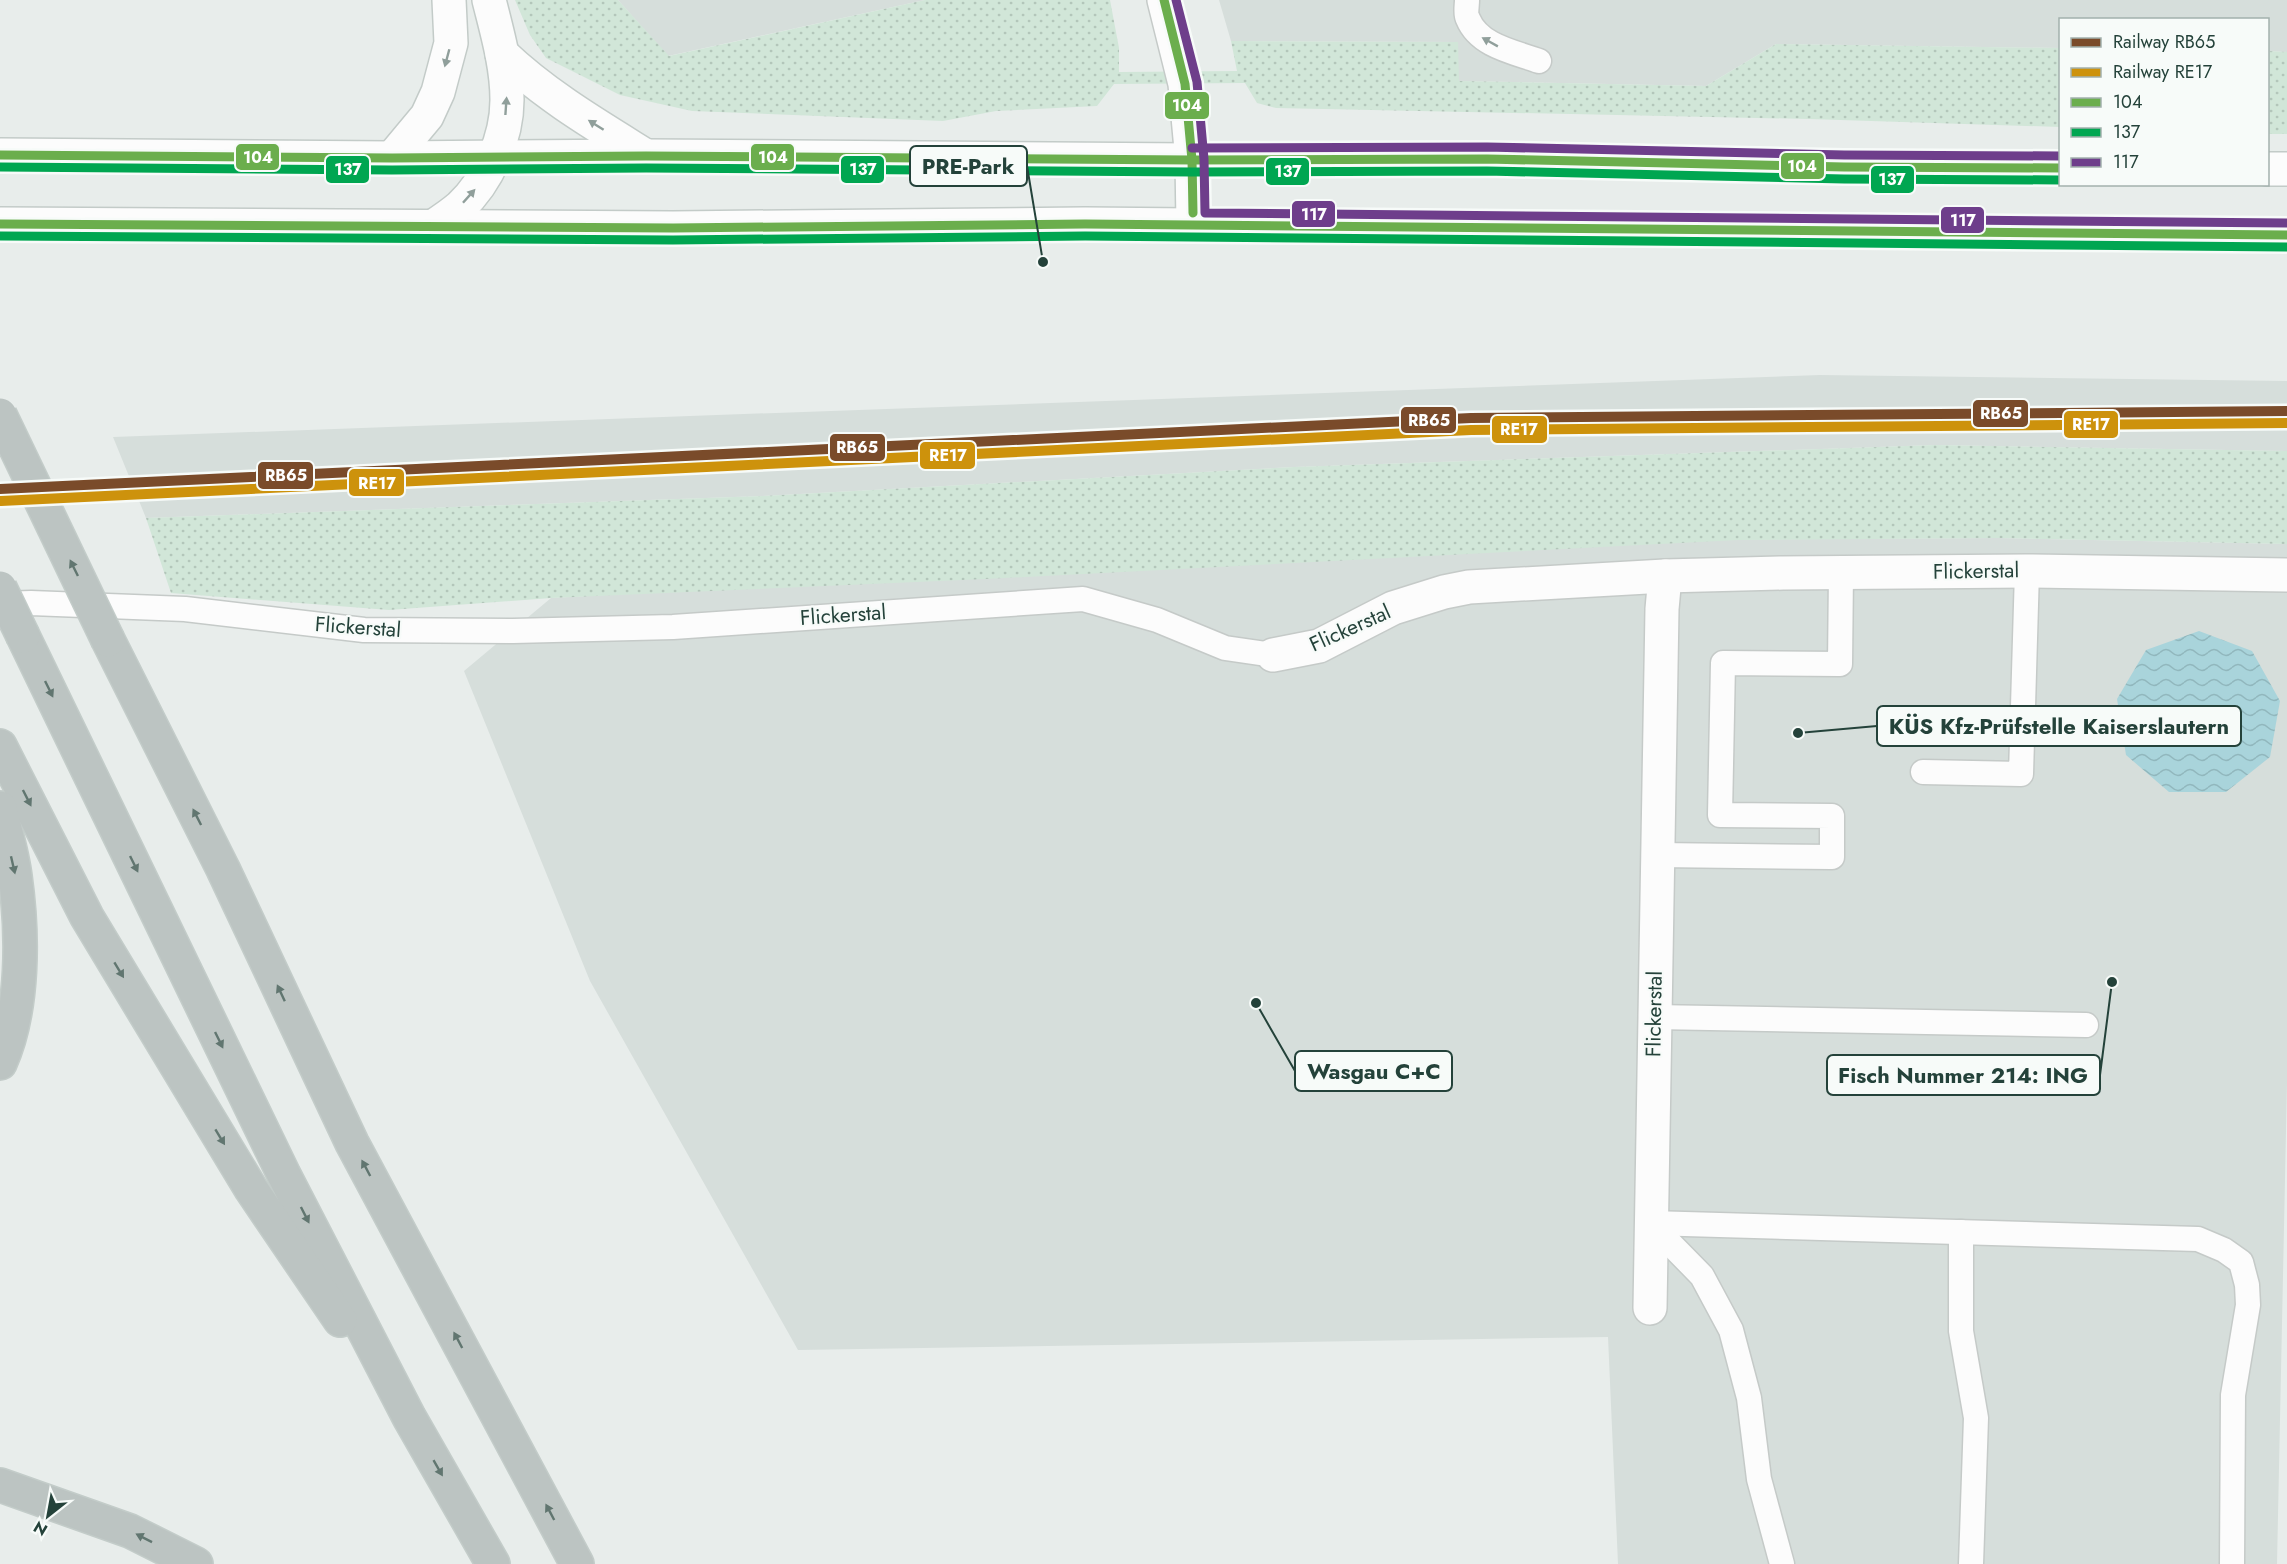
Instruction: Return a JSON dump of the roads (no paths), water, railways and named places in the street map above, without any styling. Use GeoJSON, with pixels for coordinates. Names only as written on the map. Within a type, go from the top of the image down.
{"type":"FeatureCollection","features":[{"type":"Feature","properties":{"kind":"highway"},"geometry":{"type":"LineString","coordinates":[[0,415],[108,640],[228,880],[352,1143],[577,1564]]}},
{"type":"Feature","properties":{"kind":"highway"},"geometry":{"type":"LineString","coordinates":[[0,588],[284,1175],[410,1417],[493,1564]]}},
{"type":"Feature","properties":{"kind":"highway"},"geometry":{"type":"LineString","coordinates":[[0,746],[87,917],[251,1189],[410,1417]]}},
{"type":"Feature","properties":{"kind":"highway"},"geometry":{"type":"LineString","coordinates":[[0,808],[15,876],[21,971],[8,1044],[0,1063]]}},
{"type":"Feature","properties":{"kind":"highway"},"geometry":{"type":"LineString","coordinates":[[0,1485],[130,1531],[196,1564]]}},
{"type":"Feature","properties":{"kind":"main road"},"geometry":{"type":"LineString","coordinates":[[392,158],[427,116],[438,92],[451,43],[449,0]]}},
{"type":"Feature","properties":{"kind":"main road"},"geometry":{"type":"LineString","coordinates":[[434,226],[460,207],[475,190],[495,158],[505,121],[507,99],[502,54],[489,0]]}},
{"type":"Feature","properties":{"kind":"main road"},"geometry":{"type":"LineString","coordinates":[[1164,0],[1185,84],[1192,160],[1193,225]]}},
{"type":"Feature","properties":{"kind":"main road"},"geometry":{"type":"LineString","coordinates":[[502,54],[538,85],[646,156]]}},
{"type":"Feature","properties":{"kind":"main road"},"geometry":{"type":"LineString","coordinates":[[0,155],[392,158],[646,156],[1192,160],[1487,159],[1844,167],[2059,168]]}},
{"type":"Feature","properties":{"kind":"main road"},"geometry":{"type":"LineString","coordinates":[[2269,169],[2287,169]]}},
{"type":"Feature","properties":{"kind":"main road"},"geometry":{"type":"LineString","coordinates":[[0,224],[673,228],[920,224],[1193,225],[2287,235]]}},
{"type":"Feature","properties":{"kind":"main road","name":"Flickerstal"},"geometry":{"type":"LineString","coordinates":[[1274,655],[1318,646],[1393,608],[1461,588],[1665,576],[1841,573],[2027,571],[2287,574]]}},
{"type":"Feature","properties":{"kind":"main road","name":"Flickerstal"},"geometry":{"type":"LineString","coordinates":[[1650,1308],[1662,609],[1665,576]]}},
{"type":"Feature","properties":{"kind":"lane"},"geometry":{"type":"LineString","coordinates":[[1467,0],[1467,17],[1481,37],[1499,47],[1539,61]]}},
{"type":"Feature","properties":{"kind":"lane"},"geometry":{"type":"LineString","coordinates":[[1923,772],[2021,774],[2027,571]]}},
{"type":"Feature","properties":{"kind":"lane"},"geometry":{"type":"LineString","coordinates":[[1658,855],[1832,857],[1832,816],[1720,815],[1724,663],[1840,664],[1841,573]]}},
{"type":"Feature","properties":{"kind":"lane","name":"Flickerstal"},"geometry":{"type":"LineString","coordinates":[[0,604],[31,603],[185,609],[364,630],[513,631],[673,627],[1083,599],[1157,620],[1225,648],[1274,655]]}},
{"type":"Feature","properties":{"kind":"lane"},"geometry":{"type":"LineString","coordinates":[[1654,1017],[2086,1025]]}},
{"type":"Feature","properties":{"kind":"lane"},"geometry":{"type":"LineString","coordinates":[[1650,1223],[2198,1239],[2224,1250],[2241,1262],[2247,1285],[2248,1305],[2233,1395],[2232,1564]]}},
{"type":"Feature","properties":{"kind":"lane"},"geometry":{"type":"LineString","coordinates":[[1650,1223],[1702,1276],[1731,1330],[1749,1398],[1759,1479],[1782,1564]]}},
{"type":"Feature","properties":{"kind":"lane"},"geometry":{"type":"LineString","coordinates":[[1961,1232],[1961,1331],[1976,1419],[1971,1564]]}},
{"type":"Feature","properties":{"kind":"water"},"geometry":{"type":"Polygon","coordinates":[[[2199,631],[2252,651],[2280,701],[2270,757],[2226,792],[2169,792],[2126,755],[2117,699],[2146,650],[2199,631]]]}},
{"type":"Feature","properties":{"kind":"rail line","name":"RB65"},"geometry":{"type":"LineString","coordinates":[[0,489],[1471,418],[2287,411]]}},
{"type":"Feature","properties":{"kind":"rail line","name":"RE17"},"geometry":{"type":"LineString","coordinates":[[1,501],[1471,430],[2287,423]]}},
{"type":"Feature","properties":{"kind":"place","name":"PRE-Park"},"geometry":{"type":"Point","coordinates":[1043,262]}},
{"type":"Feature","properties":{"kind":"place","name":"KÜS Kfz-Prüfstelle Kaiserslautern"},"geometry":{"type":"Point","coordinates":[1798,733]}},
{"type":"Feature","properties":{"kind":"place","name":"Fisch Nummer 214: ING"},"geometry":{"type":"Point","coordinates":[2112,982]}},
{"type":"Feature","properties":{"kind":"place","name":"Wasgau C+C"},"geometry":{"type":"Point","coordinates":[1256,1003]}}]}
